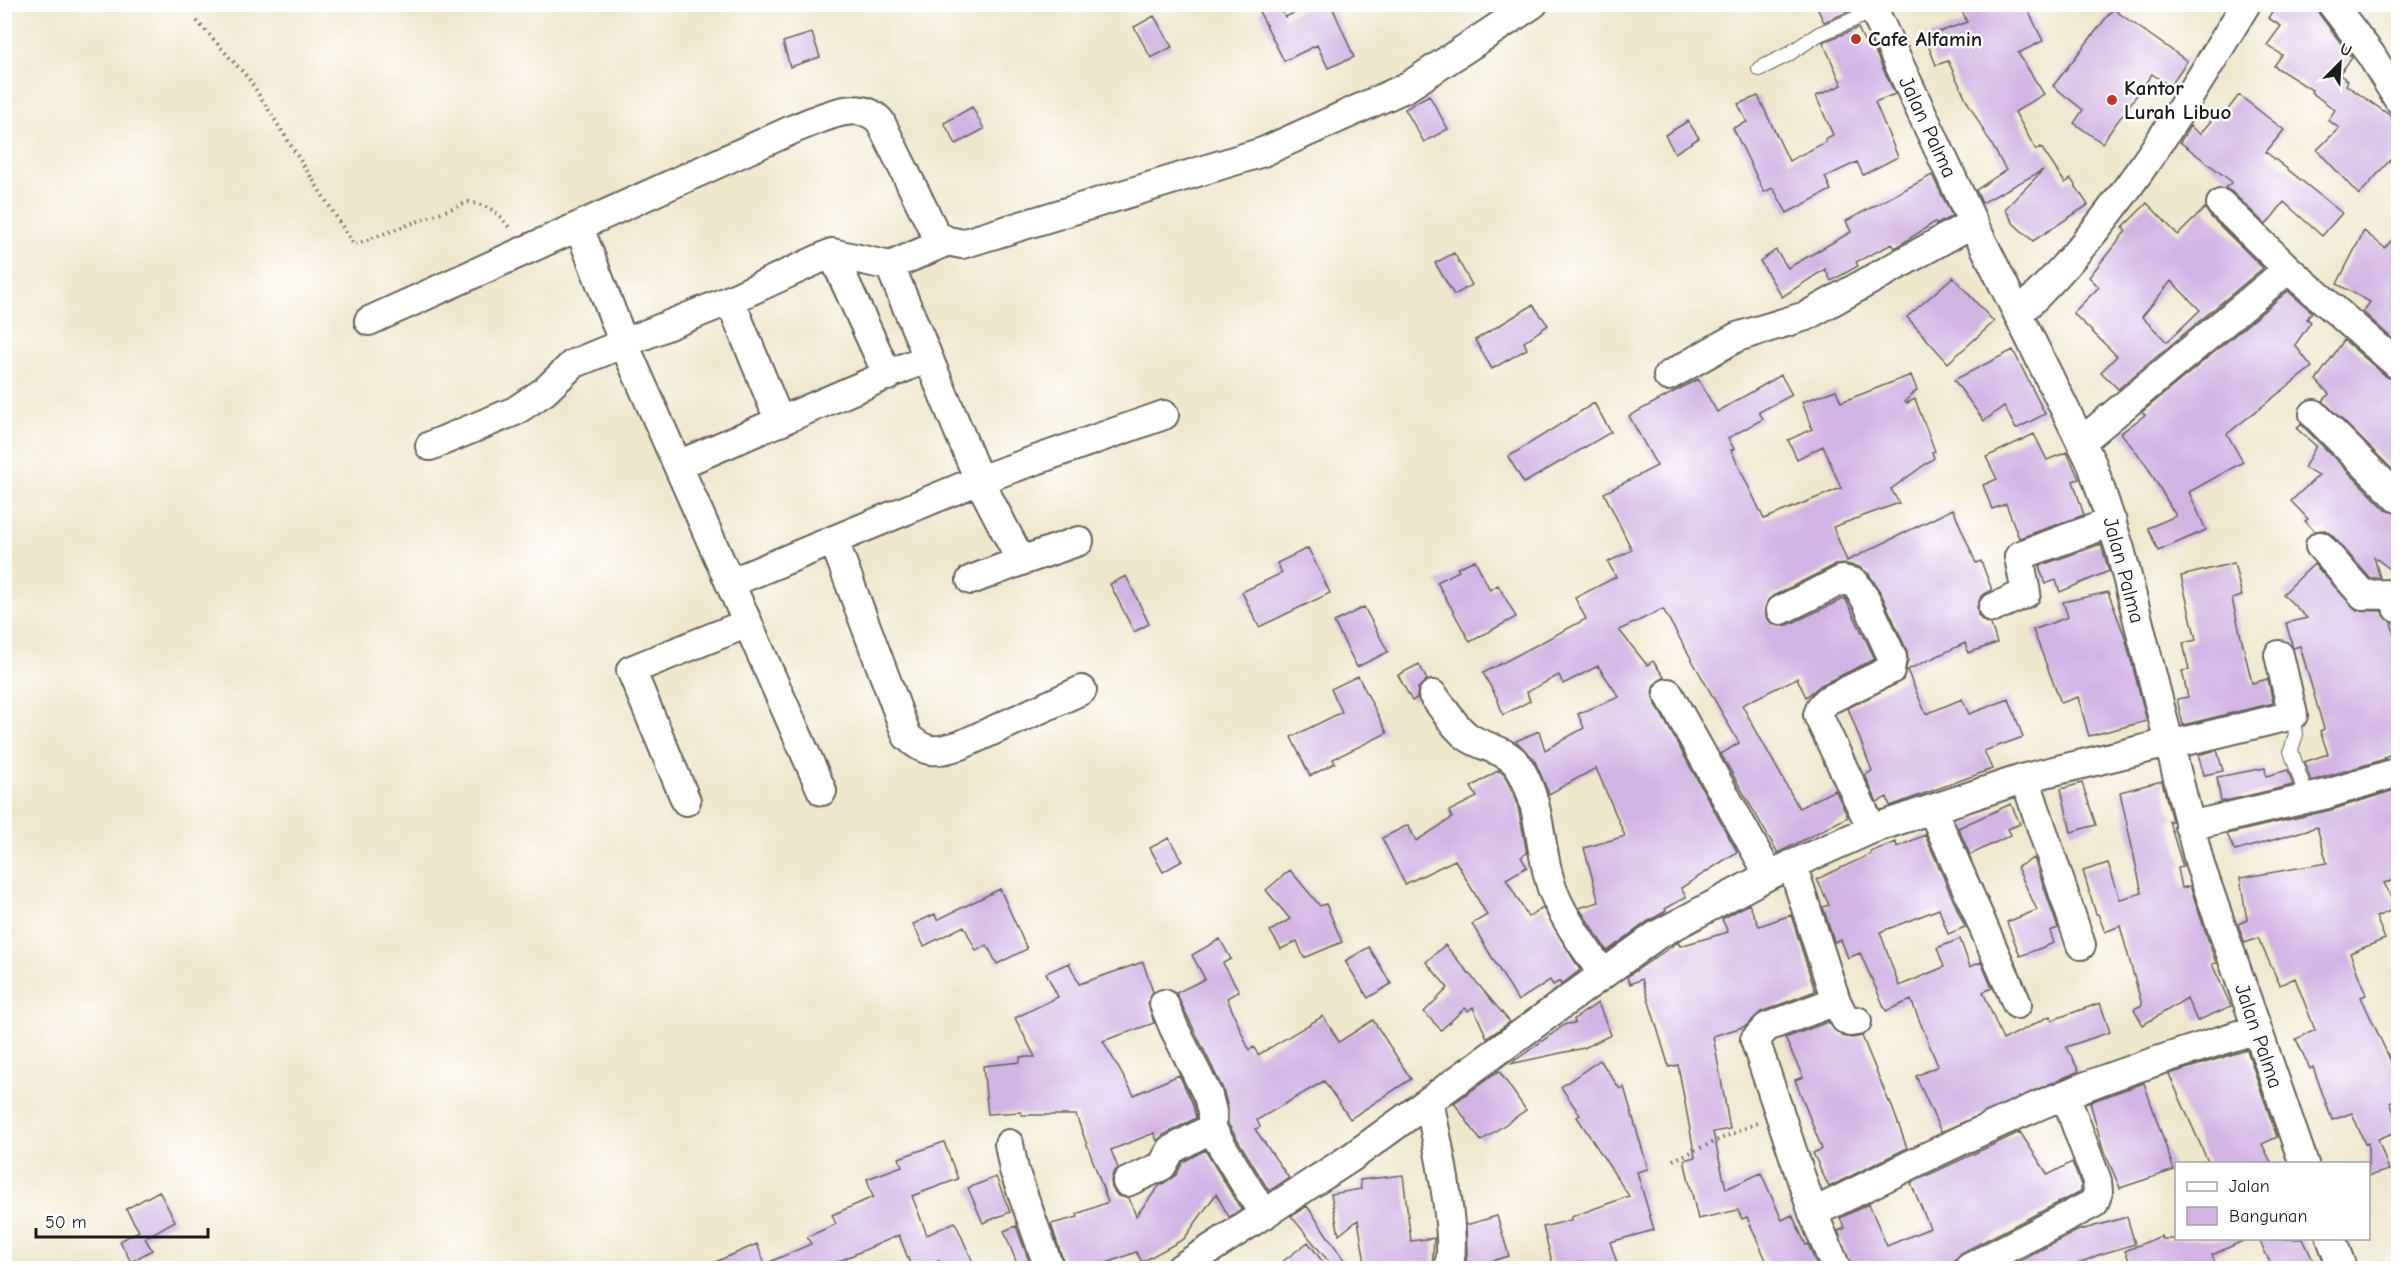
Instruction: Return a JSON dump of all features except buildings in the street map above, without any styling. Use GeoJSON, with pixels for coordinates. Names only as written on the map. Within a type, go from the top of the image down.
{"type":"FeatureCollection","features":[{"type":"Feature","properties":{"kind":"street"},"geometry":{"type":"LineString","coordinates":[[369,321],[796,128],[848,110],[873,113],[880,121],[936,235],[962,244],[987,238],[1263,152],[1407,87],[1533,4]]}},
{"type":"Feature","properties":{"kind":"street"},"geometry":{"type":"LineString","coordinates":[[2018,314],[2047,286],[2095,231],[2151,153],[2246,4]]}},
{"type":"Feature","properties":{"kind":"street"},"geometry":{"type":"LineString","coordinates":[[2332,4],[2371,55],[2398,99]]}},
{"type":"Feature","properties":{"kind":"street","name":"Jalan Palma"},"geometry":{"type":"LineString","coordinates":[[1873,8],[1973,223],[2082,441],[2112,522],[2189,826],[2303,1162]]}},
{"type":"Feature","properties":{"kind":"street"},"geometry":{"type":"LineString","coordinates":[[2221,204],[2288,269],[2398,364]]}},
{"type":"Feature","properties":{"kind":"street"},"geometry":{"type":"LineString","coordinates":[[1668,376],[1737,337],[1806,316],[1973,223]]}},
{"type":"Feature","properties":{"kind":"street"},"geometry":{"type":"LineString","coordinates":[[579,226],[624,344],[822,791]]}},
{"type":"Feature","properties":{"kind":"street"},"geometry":{"type":"LineString","coordinates":[[430,446],[515,411],[545,391],[573,364],[730,300],[832,253],[890,266],[948,241]]}},
{"type":"Feature","properties":{"kind":"street"},"geometry":{"type":"LineString","coordinates":[[832,253],[888,376]]}},
{"type":"Feature","properties":{"kind":"street"},"geometry":{"type":"LineString","coordinates":[[890,266],[979,480],[1021,561]]}},
{"type":"Feature","properties":{"kind":"street"},"geometry":{"type":"LineString","coordinates":[[2082,441],[2288,269]]}},
{"type":"Feature","properties":{"kind":"street"},"geometry":{"type":"LineString","coordinates":[[730,300],[780,422]]}},
{"type":"Feature","properties":{"kind":"street"},"geometry":{"type":"LineString","coordinates":[[678,465],[927,358]]}},
{"type":"Feature","properties":{"kind":"street"},"geometry":{"type":"LineString","coordinates":[[2314,414],[2398,498]]}},
{"type":"Feature","properties":{"kind":"street"},"geometry":{"type":"LineString","coordinates":[[730,583],[979,480],[1164,415]]}},
{"type":"Feature","properties":{"kind":"street"},"geometry":{"type":"LineString","coordinates":[[1993,608],[2026,593],[2019,557],[2021,555],[2112,522]]}},
{"type":"Feature","properties":{"kind":"street"},"geometry":{"type":"LineString","coordinates":[[834,541],[907,735],[923,749],[942,750],[960,745],[1082,690]]}},
{"type":"Feature","properties":{"kind":"street"},"geometry":{"type":"LineString","coordinates":[[971,580],[1079,541]]}},
{"type":"Feature","properties":{"kind":"street"},"geometry":{"type":"LineString","coordinates":[[2320,546],[2363,595],[2391,594],[2398,608]]}},
{"type":"Feature","properties":{"kind":"street"},"geometry":{"type":"LineString","coordinates":[[1781,610],[1842,580],[1855,583],[1866,600],[1892,657],[1890,670],[1828,700],[1821,707],[1818,715],[1872,829]]}},
{"type":"Feature","properties":{"kind":"street"},"geometry":{"type":"LineString","coordinates":[[686,801],[631,670],[748,623]]}},
{"type":"Feature","properties":{"kind":"street"},"geometry":{"type":"LineString","coordinates":[[1181,1269],[1212,1260],[1264,1215],[1352,1157],[1657,935],[1781,869],[1872,829],[2025,778],[2293,715],[2279,655]]}},
{"type":"Feature","properties":{"kind":"street"},"geometry":{"type":"LineString","coordinates":[[1668,693],[1781,869],[1836,1001],[1845,1018],[1850,1022],[1857,1021]]}},
{"type":"Feature","properties":{"kind":"street"},"geometry":{"type":"LineString","coordinates":[[1433,695],[1469,738],[1518,765],[1533,799],[1553,890],[1574,932],[1603,974]]}},
{"type":"Feature","properties":{"kind":"street"},"geometry":{"type":"LineString","coordinates":[[2189,826],[2307,798],[2398,772]]}},
{"type":"Feature","properties":{"kind":"street"},"geometry":{"type":"LineString","coordinates":[[2025,778],[2080,945]]}},
{"type":"Feature","properties":{"kind":"street"},"geometry":{"type":"LineString","coordinates":[[1932,809],[2017,1004]]}},
{"type":"Feature","properties":{"kind":"street"},"geometry":{"type":"LineString","coordinates":[[1836,1001],[1767,1028],[1755,1040],[1813,1213],[1836,1269]]}},
{"type":"Feature","properties":{"kind":"street"},"geometry":{"type":"LineString","coordinates":[[1164,1004],[1208,1096],[1212,1112],[1212,1128],[1264,1215]]}},
{"type":"Feature","properties":{"kind":"street"},"geometry":{"type":"LineString","coordinates":[[1813,1213],[1979,1132],[2065,1095],[2150,1063],[2257,1029]]}},
{"type":"Feature","properties":{"kind":"street"},"geometry":{"type":"LineString","coordinates":[[1969,1269],[2094,1203],[2098,1192],[2097,1181],[2065,1095]]}},
{"type":"Feature","properties":{"kind":"street"},"geometry":{"type":"LineString","coordinates":[[1429,1101],[1441,1158],[1450,1233],[1452,1258],[1448,1269]]}},
{"type":"Feature","properties":{"kind":"street"},"geometry":{"type":"LineString","coordinates":[[1128,1182],[1162,1166],[1171,1150],[1212,1128]]}},
{"type":"Feature","properties":{"kind":"street"},"geometry":{"type":"LineString","coordinates":[[1009,1144],[1014,1170],[1049,1269]]}},
{"type":"Feature","properties":{"kind":"street"},"geometry":{"type":"LineString","coordinates":[[2331,1240],[2342,1269]]}},
{"type":"Feature","properties":{"kind":"lane"},"geometry":{"type":"LineString","coordinates":[[1759,69],[1787,56],[1819,34],[1873,8]]}},
{"type":"Feature","properties":{"kind":"lane"},"geometry":{"type":"LineString","coordinates":[[2293,715],[2296,734],[2291,751],[2307,798]]}},
{"type":"Feature","properties":{"kind":"path"},"geometry":{"type":"LineString","coordinates":[[197,21],[249,79],[354,245],[469,202],[484,205],[497,212],[524,252]]}},
{"type":"Feature","properties":{"kind":"path"},"geometry":{"type":"LineString","coordinates":[[1673,1160],[1779,1113]]}},
{"type":"Feature","properties":{"kind":"place","name":"Cafe Alfamin"},"geometry":{"type":"Point","coordinates":[1856,39]}},
{"type":"Feature","properties":{"kind":"place","name":"Kantor Lurah Libuo"},"geometry":{"type":"Point","coordinates":[2112,100]}}]}
